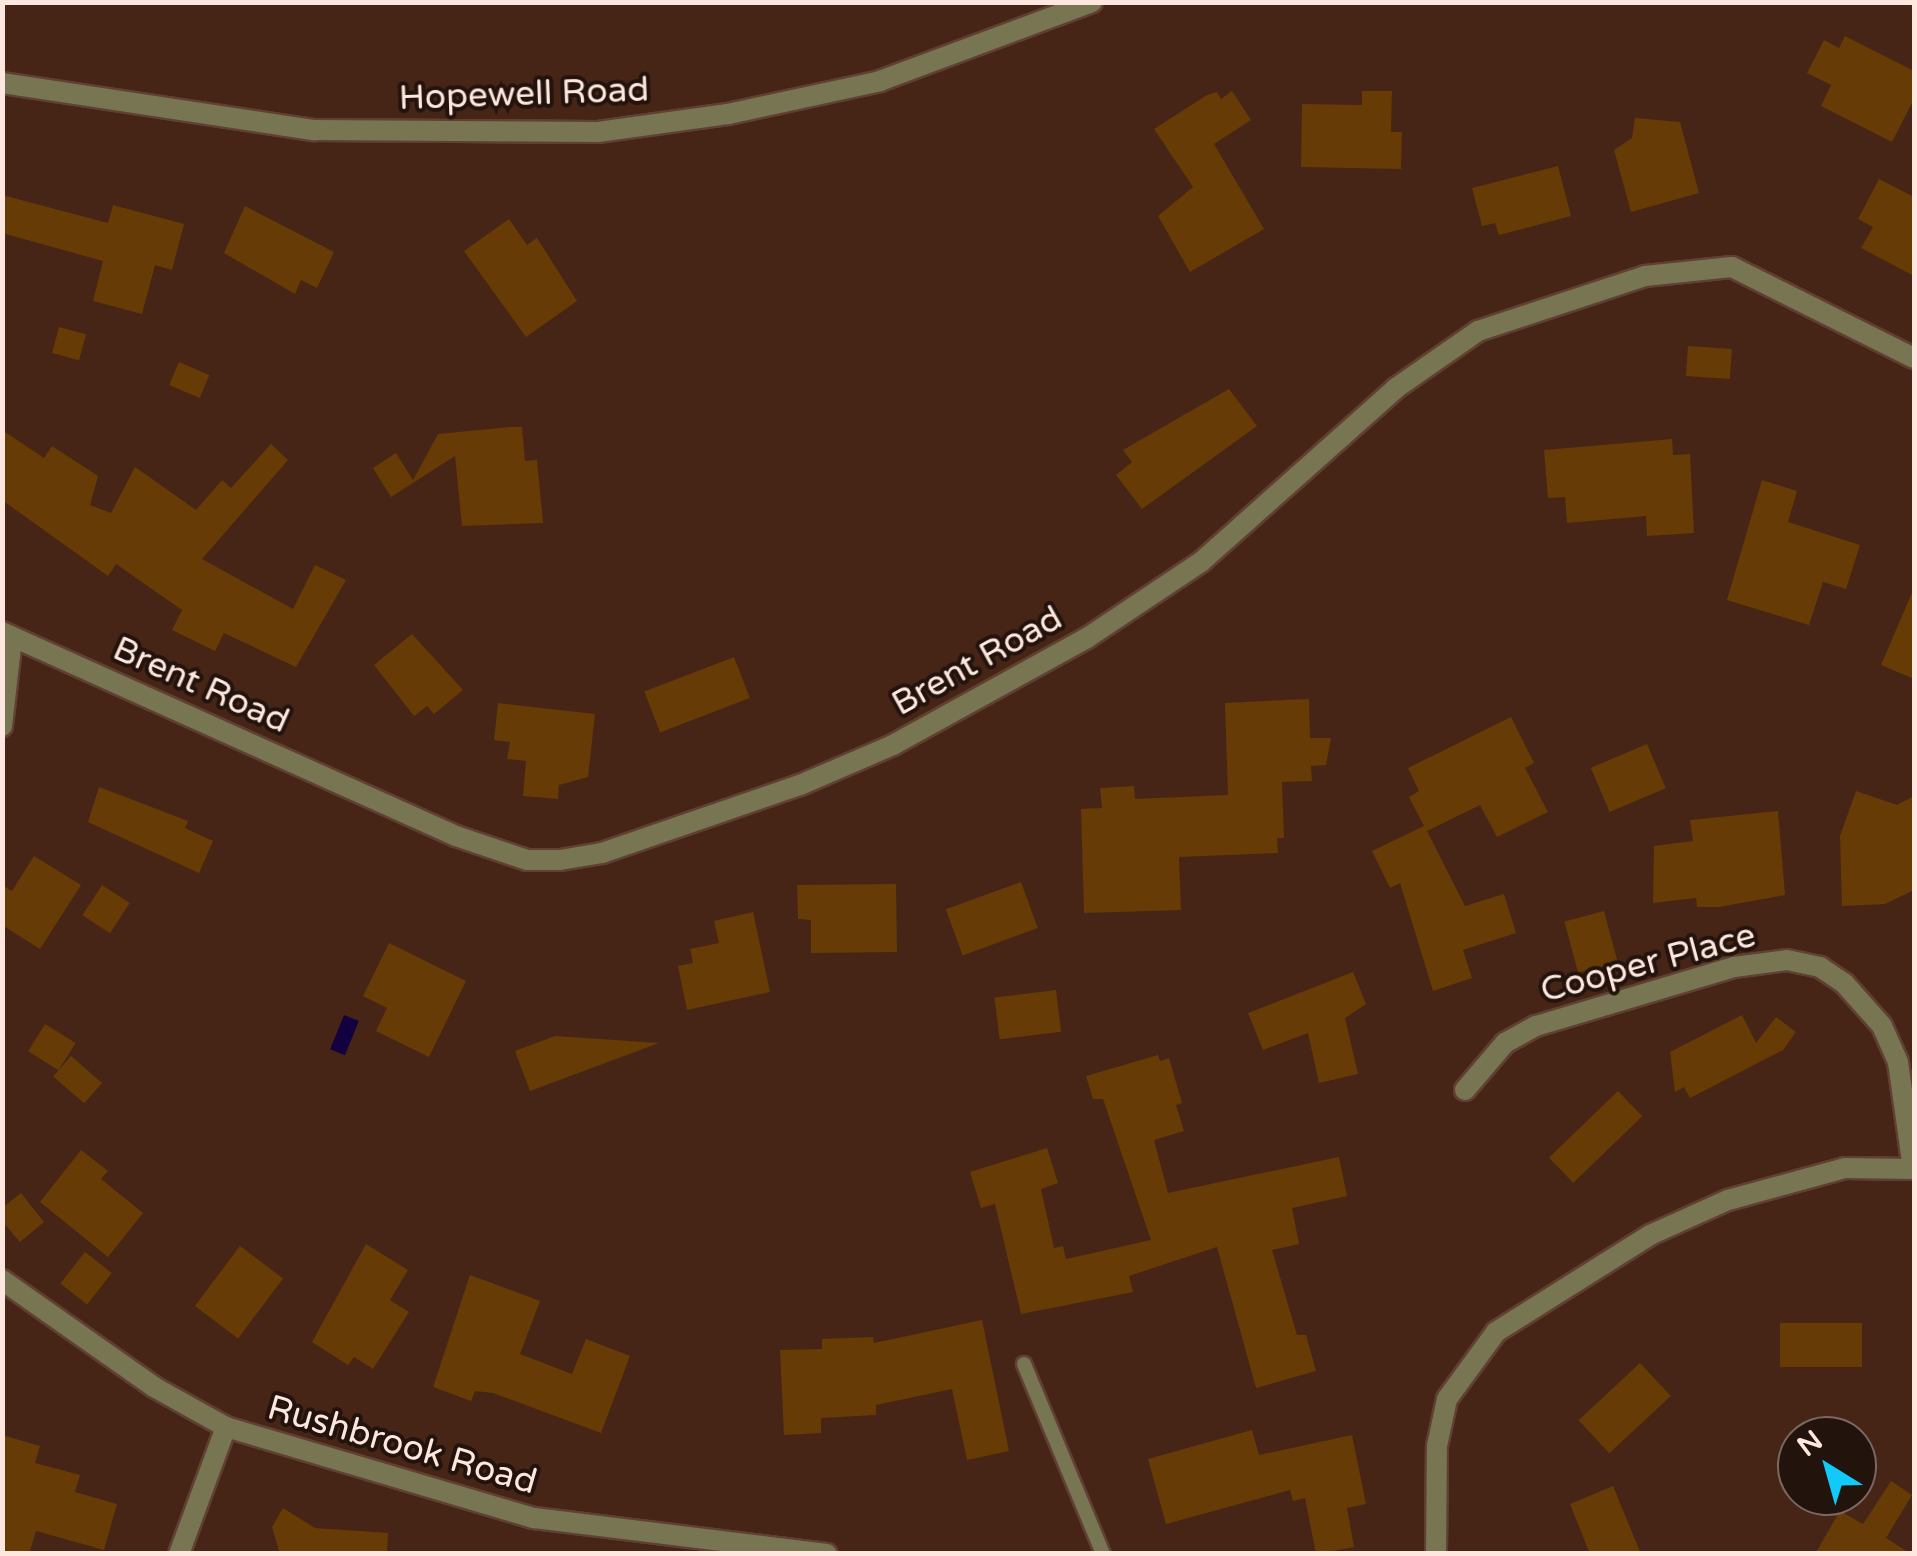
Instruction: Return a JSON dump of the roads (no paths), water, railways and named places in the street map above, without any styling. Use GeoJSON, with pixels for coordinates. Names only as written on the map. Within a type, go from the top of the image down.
{"type":"FeatureCollection","features":[{"type":"Feature","properties":{"kind":"street","name":"Hopewell Road"},"geometry":{"type":"LineString","coordinates":[[2,83],[314,130],[598,132],[728,114],[880,82],[1092,2]]}},
{"type":"Feature","properties":{"kind":"street","name":"Brent Road"},"geometry":{"type":"LineString","coordinates":[[7,635],[474,843],[526,860],[560,860],[713,818],[815,779],[893,746],[1087,638],[1201,562],[1396,388],[1478,331],[1644,276],[1732,267],[1914,358]]}},
{"type":"Feature","properties":{"kind":"street"},"geometry":{"type":"LineString","coordinates":[[2,726],[7,635]]}},
{"type":"Feature","properties":{"kind":"street","name":"Cooper Place"},"geometry":{"type":"LineString","coordinates":[[1465,1090],[1505,1043],[1536,1026],[1734,968],[1787,960],[1820,967],[1844,982],[1882,1026],[1898,1062],[1914,1169]]}},
{"type":"Feature","properties":{"kind":"street"},"geometry":{"type":"LineString","coordinates":[[1436,1554],[1436,1446],[1446,1399],[1496,1332],[1650,1235],[1728,1200],[1845,1168],[1914,1169]]}},
{"type":"Feature","properties":{"kind":"street","name":"Rushbrook Road"},"geometry":{"type":"LineString","coordinates":[[2,1280],[154,1387],[226,1426],[534,1518],[826,1554]]}},
{"type":"Feature","properties":{"kind":"street"},"geometry":{"type":"LineString","coordinates":[[179,1554],[226,1426]]}},
{"type":"Feature","properties":{"kind":"lane"},"geometry":{"type":"LineString","coordinates":[[1024,1364],[1103,1554]]}}]}
